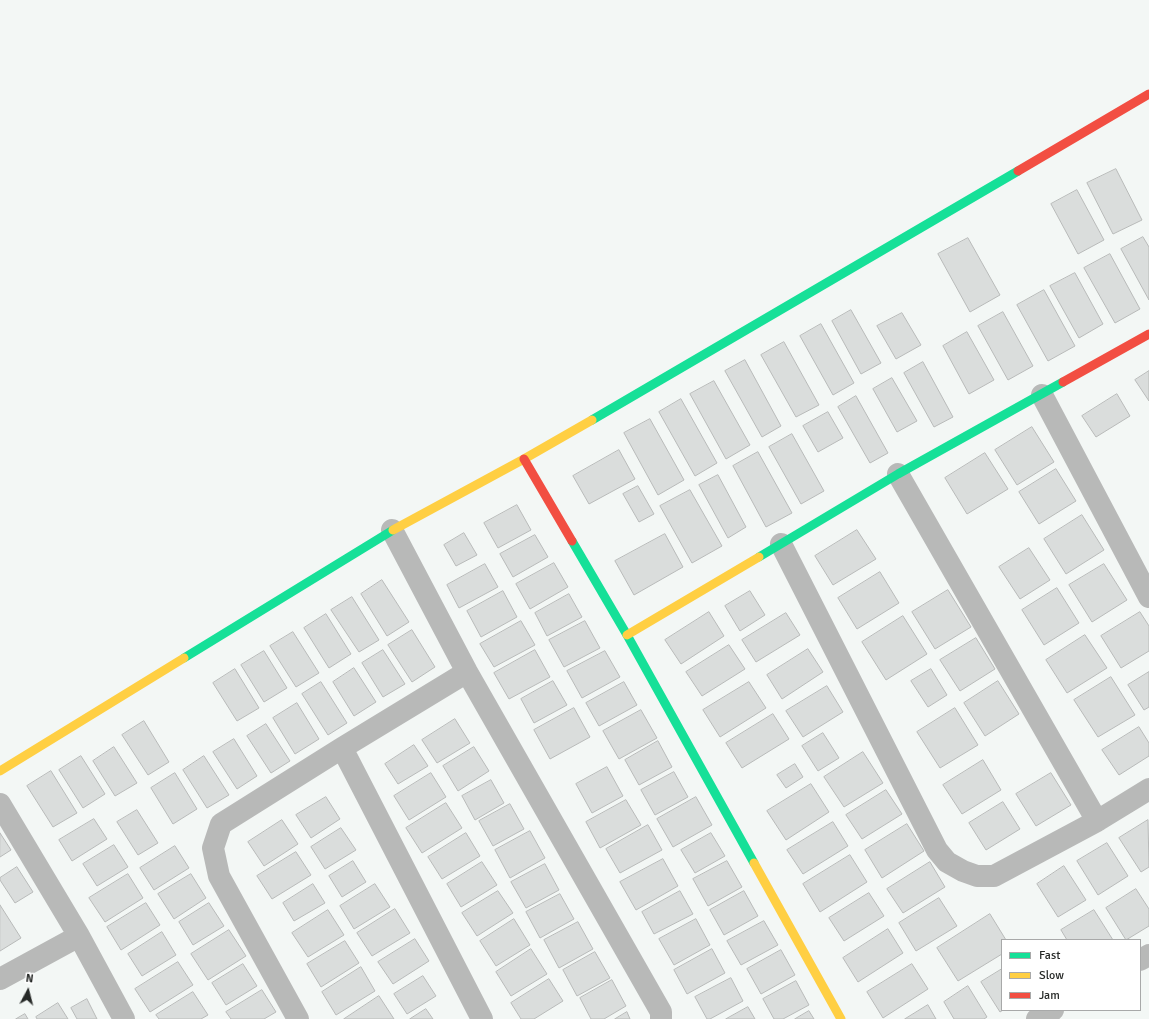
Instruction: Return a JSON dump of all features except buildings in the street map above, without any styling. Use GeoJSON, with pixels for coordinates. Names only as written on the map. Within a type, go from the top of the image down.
{"type":"FeatureCollection","features":[{"type":"Feature","properties":{"kind":"street"},"geometry":{"type":"LineString","coordinates":[[0,771],[392,530],[524,459],[1149,94]]}},
{"type":"Feature","properties":{"kind":"street"},"geometry":{"type":"LineString","coordinates":[[627,635],[898,474],[1149,334]]}},
{"type":"Feature","properties":{"kind":"street"},"geometry":{"type":"LineString","coordinates":[[1042,394],[1149,597]]}},
{"type":"Feature","properties":{"kind":"street"},"geometry":{"type":"LineString","coordinates":[[524,459],[627,635],[841,1019]]}},
{"type":"Feature","properties":{"kind":"street"},"geometry":{"type":"LineString","coordinates":[[898,474],[1097,821]]}},
{"type":"Feature","properties":{"kind":"street"},"geometry":{"type":"LineString","coordinates":[[392,530],[467,672],[661,1012],[661,1019]]}},
{"type":"Feature","properties":{"kind":"street"},"geometry":{"type":"LineString","coordinates":[[781,544],[937,850],[947,862],[963,871],[977,876],[994,876],[1097,821],[1149,789]]}},
{"type":"Feature","properties":{"kind":"street"},"geometry":{"type":"LineString","coordinates":[[298,1019],[219,876],[213,848],[221,824],[467,672]]}},
{"type":"Feature","properties":{"kind":"street"},"geometry":{"type":"LineString","coordinates":[[342,748],[482,1019]]}},
{"type":"Feature","properties":{"kind":"street"},"geometry":{"type":"LineString","coordinates":[[0,804],[79,936],[124,1019]]}},
{"type":"Feature","properties":{"kind":"street"},"geometry":{"type":"LineString","coordinates":[[0,979],[79,936]]}},
{"type":"Feature","properties":{"kind":"street"},"geometry":{"type":"LineString","coordinates":[[1037,1019],[1050,1011]]}},
{"type":"Feature","properties":{"kind":"traffic: fast"},"geometry":{"type":"LineString","coordinates":[[592,420],[1018,171]]}},
{"type":"Feature","properties":{"kind":"traffic: fast"},"geometry":{"type":"LineString","coordinates":[[759,557],[898,474],[1063,382]]}},
{"type":"Feature","properties":{"kind":"traffic: fast"},"geometry":{"type":"LineString","coordinates":[[184,658],[393,530]]}},
{"type":"Feature","properties":{"kind":"traffic: fast"},"geometry":{"type":"LineString","coordinates":[[572,541],[627,635],[754,863]]}},
{"type":"Feature","properties":{"kind":"traffic: slow"},"geometry":{"type":"LineString","coordinates":[[393,530],[524,459],[592,420]]}},
{"type":"Feature","properties":{"kind":"traffic: slow"},"geometry":{"type":"LineString","coordinates":[[627,635],[759,557]]}},
{"type":"Feature","properties":{"kind":"traffic: slow"},"geometry":{"type":"LineString","coordinates":[[0,771],[184,658]]}},
{"type":"Feature","properties":{"kind":"traffic: slow"},"geometry":{"type":"LineString","coordinates":[[754,863],[841,1019]]}},
{"type":"Feature","properties":{"kind":"traffic: jam"},"geometry":{"type":"LineString","coordinates":[[1018,171],[1149,94]]}},
{"type":"Feature","properties":{"kind":"traffic: jam"},"geometry":{"type":"LineString","coordinates":[[1063,382],[1149,334]]}},
{"type":"Feature","properties":{"kind":"traffic: jam"},"geometry":{"type":"LineString","coordinates":[[524,459],[572,541]]}}]}
